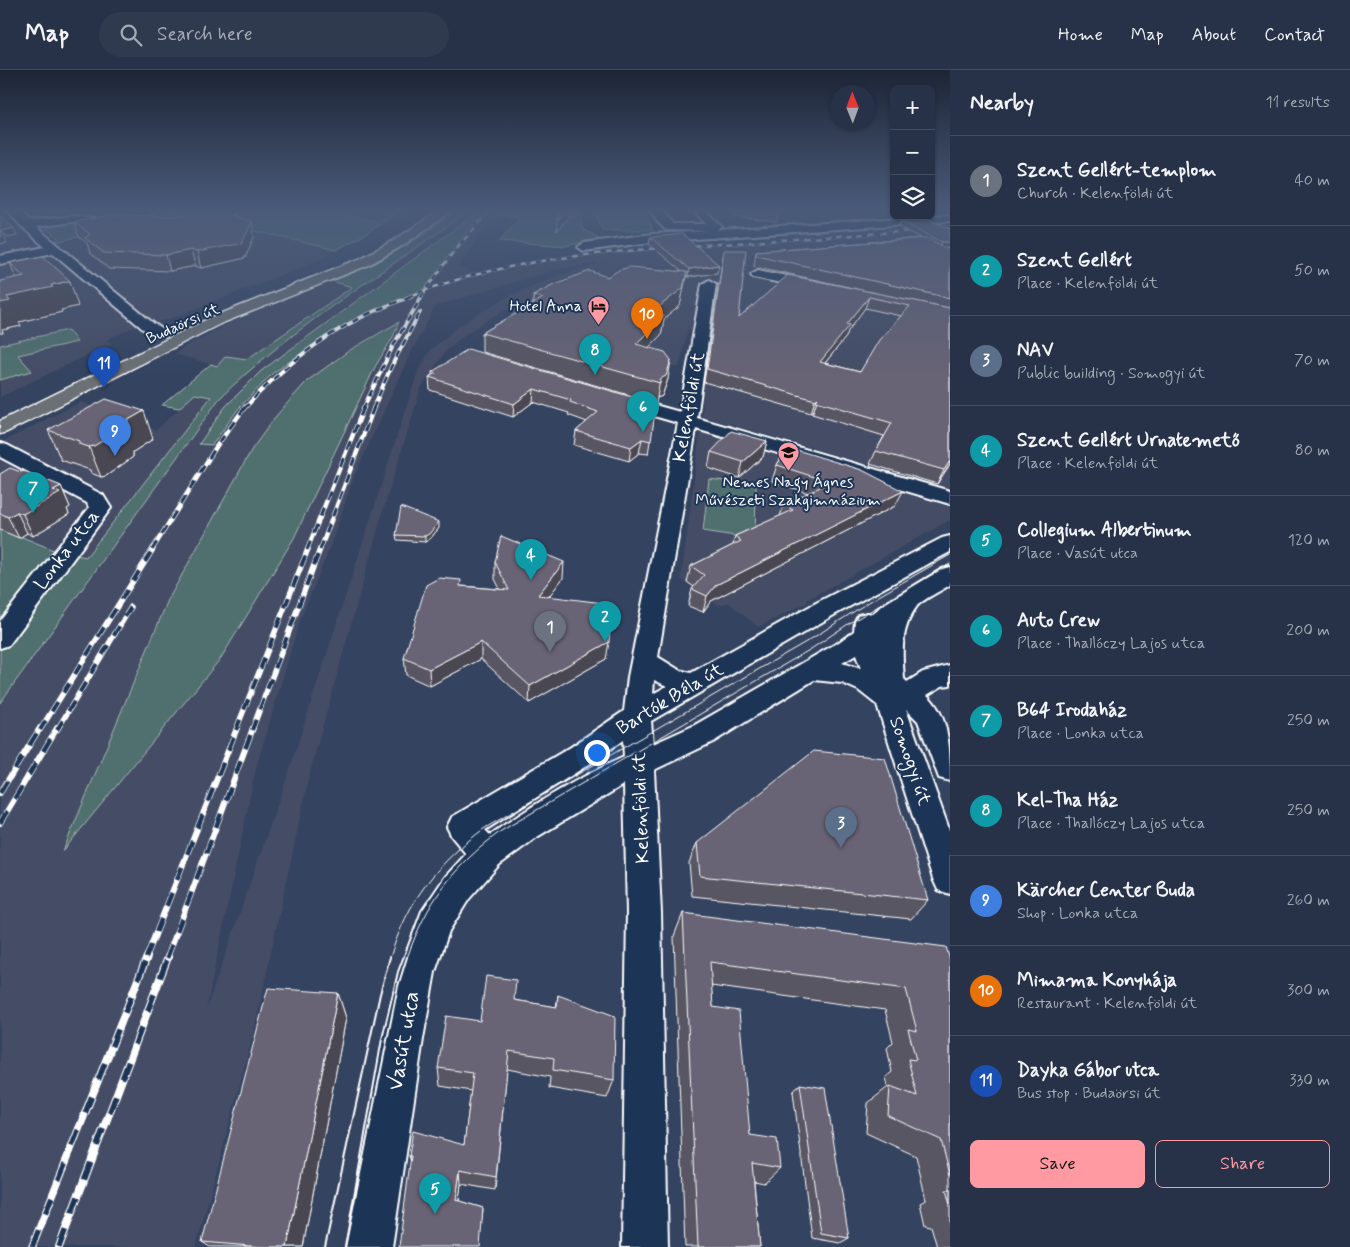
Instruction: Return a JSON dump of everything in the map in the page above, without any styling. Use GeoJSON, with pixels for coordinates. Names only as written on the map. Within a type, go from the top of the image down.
{"type":"FeatureCollection","features":[{"type":"Feature","properties":{"kind":"main road","name":"Budaörsi út"},"geometry":{"type":"LineString","coordinates":[[0,411],[160,333],[340,264]]}},
{"type":"Feature","properties":{"kind":"main road","name":"Budaörsi út"},"geometry":{"type":"LineString","coordinates":[[0,428],[207,325],[341,264]]}},
{"type":"Feature","properties":{"kind":"street"},"geometry":{"type":"LineString","coordinates":[[73,264],[148,326],[160,333]]}},
{"type":"Feature","properties":{"kind":"street"},"geometry":{"type":"LineString","coordinates":[[758,274],[835,291]]}},
{"type":"Feature","properties":{"kind":"street","name":"Kelenföldi út"},"geometry":{"type":"LineString","coordinates":[[645,1247],[644,913],[637,716],[644,661],[688,420],[709,284]]}},
{"type":"Feature","properties":{"kind":"street"},"geometry":{"type":"LineString","coordinates":[[609,397],[950,498]]}},
{"type":"Feature","properties":{"kind":"street","name":"Lonka utca"},"geometry":{"type":"LineString","coordinates":[[0,449],[96,499],[100,508],[0,639]]}},
{"type":"Feature","properties":{"kind":"street","name":"Bartók Béla út"},"geometry":{"type":"LineString","coordinates":[[950,543],[825,609],[637,716],[581,755],[463,827],[487,855],[534,822],[612,776],[703,734],[866,636],[890,612],[950,574]]}},
{"type":"Feature","properties":{"kind":"street","name":"Somogyi út"},"geometry":{"type":"LineString","coordinates":[[880,581],[868,612],[866,636],[868,652],[878,679],[896,693],[924,708],[931,718],[950,769]]}},
{"type":"Feature","properties":{"kind":"street","name":"Somogyi út"},"geometry":{"type":"LineString","coordinates":[[913,597],[893,627],[888,642],[896,693],[950,879]]}},
{"type":"Feature","properties":{"kind":"street"},"geometry":{"type":"LineString","coordinates":[[644,661],[671,678],[695,684]]}},
{"type":"Feature","properties":{"kind":"street"},"geometry":{"type":"LineString","coordinates":[[808,671],[835,671],[862,678],[896,693],[924,681],[942,675],[950,675]]}},
{"type":"Feature","properties":{"kind":"street","name":"Vasút utca"},"geometry":{"type":"LineString","coordinates":[[369,1247],[404,1032],[424,946],[434,923],[457,888],[487,855]]}},
{"type":"Feature","properties":{"kind":"shaded area"},"geometry":{"type":"Polygon","coordinates":[[[0,264],[309,264],[170,319],[132,328],[106,340],[113,343],[0,397],[0,264]]]}},
{"type":"Feature","properties":{"kind":"shaded area"},"geometry":{"type":"Polygon","coordinates":[[[394,264],[407,264],[261,371],[225,407],[212,445],[238,409],[273,374],[326,336],[370,312],[423,291],[443,264],[461,264],[459,267],[473,273],[516,264],[593,264],[554,270],[436,306],[410,354],[354,477],[329,550],[300,620],[256,768],[206,1010],[289,771],[418,371],[430,350],[454,330],[511,295],[555,276],[599,264],[950,264],[950,488],[702,416],[704,382],[711,346],[688,329],[679,368],[592,345],[506,309],[464,335],[445,352],[421,388],[382,514],[310,772],[253,1036],[196,1247],[0,1247],[0,703],[219,399],[250,369],[394,264]],[[398,323],[350,350],[307,381],[276,416],[253,449],[168,600],[64,848],[221,658],[294,538],[375,367],[393,337],[398,323]]]}},
{"type":"Feature","properties":{"kind":"shaded area"},"geometry":{"type":"Polygon","coordinates":[[[332,281],[352,286],[246,359],[226,356],[217,366],[175,354],[189,344],[231,322],[332,281]]]}},
{"type":"Feature","properties":{"kind":"shaded area"},"geometry":{"type":"Polygon","coordinates":[[[195,394],[211,397],[86,557],[56,551],[0,564],[0,443],[81,402],[156,430],[195,394]]]}},
{"type":"Feature","properties":{"kind":"shaded area"},"geometry":{"type":"Polygon","coordinates":[[[700,433],[950,507],[950,520],[807,600],[808,602],[758,627],[728,602],[719,606],[681,579],[700,433]]]}},
{"type":"Feature","properties":{"kind":"green space"},"geometry":{"type":"Polygon","coordinates":[[[373,264],[393,264],[278,347],[219,399],[0,703],[0,528],[56,551],[86,557],[211,397],[195,394],[179,408],[162,405],[211,364],[217,366],[226,356],[247,359],[352,287],[332,281],[373,264]]]}},
{"type":"Feature","properties":{"kind":"green space"},"geometry":{"type":"Polygon","coordinates":[[[407,264],[443,264],[423,291],[370,312],[326,336],[273,373],[238,409],[212,445],[199,444],[225,407],[261,371],[407,264]]]}},
{"type":"Feature","properties":{"kind":"green space"},"geometry":{"type":"Polygon","coordinates":[[[399,322],[393,337],[375,367],[294,538],[221,658],[63,851],[168,600],[252,449],[276,416],[307,381],[350,350],[399,322]]]}},
{"type":"Feature","properties":{"kind":"green space"},"geometry":{"type":"Polygon","coordinates":[[[68,330],[77,342],[18,355],[32,371],[0,380],[0,345],[68,330]]]}},
{"type":"Feature","properties":{"kind":"green space"},"geometry":{"type":"Polygon","coordinates":[[[709,479],[756,485],[755,539],[703,531],[709,479]]]}},
{"type":"Feature","properties":{"kind":"building"},"geometry":{"type":"Polygon","coordinates":[[[11,264],[52,264],[70,281],[51,285],[53,287],[7,297],[10,301],[0,303],[0,281],[24,276],[11,264]]]}},
{"type":"Feature","properties":{"kind":"building"},"geometry":{"type":"Polygon","coordinates":[[[683,264],[719,265],[689,269],[683,264]]]}},
{"type":"Feature","properties":{"kind":"building"},"geometry":{"type":"Polygon","coordinates":[[[722,264],[745,264],[739,318],[788,275],[950,308],[950,461],[944,470],[876,451],[892,423],[816,401],[818,398],[815,400],[707,369],[722,264]],[[869,297],[847,324],[850,325],[820,362],[860,372],[879,340],[910,306],[869,297]]]}},
{"type":"Feature","properties":{"kind":"building"},"geometry":{"type":"Polygon","coordinates":[[[796,264],[950,264],[950,298],[796,264]]]}},
{"type":"Feature","properties":{"kind":"building"},"geometry":{"type":"Polygon","coordinates":[[[630,267],[687,272],[683,288],[651,313],[664,316],[636,344],[665,352],[671,360],[666,376],[660,379],[660,383],[482,333],[543,298],[533,295],[554,284],[590,271],[608,277],[619,270],[630,267]]]}},
{"type":"Feature","properties":{"kind":"building"},"geometry":{"type":"Polygon","coordinates":[[[468,349],[656,404],[651,441],[642,439],[631,447],[576,431],[598,412],[570,402],[571,400],[534,389],[514,404],[429,377],[436,373],[432,372],[468,349]]]}},
{"type":"Feature","properties":{"kind":"building"},"geometry":{"type":"Polygon","coordinates":[[[106,399],[144,411],[123,423],[123,428],[94,446],[89,447],[79,444],[79,441],[48,430],[106,399]]]}},
{"type":"Feature","properties":{"kind":"building"},"geometry":{"type":"Polygon","coordinates":[[[731,431],[767,441],[743,462],[711,452],[731,431]]]}},
{"type":"Feature","properties":{"kind":"building"},"geometry":{"type":"Polygon","coordinates":[[[787,447],[862,470],[903,491],[716,585],[707,596],[692,589],[704,575],[691,566],[741,541],[735,536],[793,510],[784,505],[830,482],[777,465],[787,447]]]}},
{"type":"Feature","properties":{"kind":"building"},"geometry":{"type":"Polygon","coordinates":[[[10,468],[21,472],[24,471],[61,486],[53,490],[60,493],[23,514],[17,512],[8,517],[0,513],[0,474],[10,468]]]}},
{"type":"Feature","properties":{"kind":"building"},"geometry":{"type":"Polygon","coordinates":[[[401,507],[439,522],[425,536],[396,535],[401,507]]]}},
{"type":"Feature","properties":{"kind":"building"},"geometry":{"type":"Polygon","coordinates":[[[501,536],[564,562],[538,595],[612,604],[609,642],[530,686],[481,642],[429,669],[404,658],[426,585],[439,578],[461,580],[460,586],[509,590],[495,562],[501,536]]]}},
{"type":"Feature","properties":{"kind":"building"},"geometry":{"type":"Polygon","coordinates":[[[814,751],[885,758],[928,900],[700,876],[697,843],[814,751]]]}},
{"type":"Feature","properties":{"kind":"building"},"geometry":{"type":"Polygon","coordinates":[[[683,913],[946,947],[950,960],[950,1175],[941,1140],[888,1116],[890,1086],[917,1096],[908,1059],[916,1060],[908,1029],[917,1031],[906,989],[710,962],[713,1007],[739,1011],[750,1135],[777,1139],[780,1168],[752,1163],[760,1247],[698,1247],[683,913]]]}},
{"type":"Feature","properties":{"kind":"building"},"geometry":{"type":"Polygon","coordinates":[[[486,976],[516,980],[514,1000],[557,1007],[558,995],[615,1016],[614,1080],[553,1070],[554,1058],[509,1051],[496,1177],[460,1170],[456,1200],[483,1208],[480,1247],[399,1247],[413,1131],[464,1145],[473,1073],[438,1068],[446,1016],[480,1021],[486,976]]]}},
{"type":"Feature","properties":{"kind":"building"},"geometry":{"type":"Polygon","coordinates":[[[268,988],[338,993],[287,1247],[202,1242],[268,988]]]}},
{"type":"Feature","properties":{"kind":"building"},"geometry":{"type":"Polygon","coordinates":[[[800,1084],[825,1088],[849,1238],[821,1233],[800,1084]]]}},
{"type":"Feature","properties":{"kind":"building"},"geometry":{"type":"Polygon","coordinates":[[[946,1190],[950,1190],[950,1205],[946,1190]]]}},
{"type":"Feature","properties":{"kind":"tram line"},"geometry":{"type":"LineString","coordinates":[[390,958],[405,919],[426,885],[452,855],[485,828],[811,639],[872,600],[950,555]]}},
{"type":"Feature","properties":{"kind":"tram line"},"geometry":{"type":"LineString","coordinates":[[407,958],[423,919],[455,872],[484,844],[501,831],[811,649],[848,624],[950,564]]}},
{"type":"Feature","properties":{"kind":"tram line"},"geometry":{"type":"LineString","coordinates":[[325,1247],[380,994],[390,957]]}},
{"type":"Feature","properties":{"kind":"tram line"},"geometry":{"type":"LineString","coordinates":[[345,1247],[398,986],[407,957]]}},
{"type":"Feature","properties":{"kind":"railway"},"geometry":{"type":"LineString","coordinates":[[426,291],[445,264]]}},
{"type":"Feature","properties":{"kind":"railway"},"geometry":{"type":"LineString","coordinates":[[426,291],[482,273],[527,264]]}},
{"type":"Feature","properties":{"kind":"railway"},"geometry":{"type":"LineString","coordinates":[[408,297],[426,291]]}},
{"type":"Feature","properties":{"kind":"railway"},"geometry":{"type":"LineString","coordinates":[[421,297],[426,291]]}},
{"type":"Feature","properties":{"kind":"railway"},"geometry":{"type":"LineString","coordinates":[[244,409],[284,369],[330,335],[362,317],[411,296]]}},
{"type":"Feature","properties":{"kind":"railway"},"geometry":{"type":"LineString","coordinates":[[363,409],[393,346],[422,296]]}},
{"type":"Feature","properties":{"kind":"railway"},"geometry":{"type":"LineString","coordinates":[[373,409],[391,367],[420,312]]}},
{"type":"Feature","properties":{"kind":"railway"},"geometry":{"type":"LineString","coordinates":[[152,550],[216,447],[245,407]]}},
{"type":"Feature","properties":{"kind":"railway"},"geometry":{"type":"LineString","coordinates":[[307,550],[364,407]]}},
{"type":"Feature","properties":{"kind":"railway"},"geometry":{"type":"LineString","coordinates":[[320,550],[374,407]]}},
{"type":"Feature","properties":{"kind":"railway"},"geometry":{"type":"LineString","coordinates":[[40,730],[153,549]]}},
{"type":"Feature","properties":{"kind":"railway"},"geometry":{"type":"LineString","coordinates":[[236,730],[308,549]]}},
{"type":"Feature","properties":{"kind":"railway"},"geometry":{"type":"LineString","coordinates":[[252,730],[320,549]]}},
{"type":"Feature","properties":{"kind":"railway"},"geometry":{"type":"LineString","coordinates":[[57,730],[131,607]]}},
{"type":"Feature","properties":{"kind":"railway"},"geometry":{"type":"LineString","coordinates":[[0,793],[40,728]]}},
{"type":"Feature","properties":{"kind":"railway"},"geometry":{"type":"LineString","coordinates":[[0,823],[57,728]]}},
{"type":"Feature","properties":{"kind":"railway"},"geometry":{"type":"LineString","coordinates":[[146,958],[237,728]]}},
{"type":"Feature","properties":{"kind":"railway"},"geometry":{"type":"LineString","coordinates":[[167,958],[253,728]]}},
{"type":"Feature","properties":{"kind":"railway"},"geometry":{"type":"LineString","coordinates":[[32,1247],[147,957]]}},
{"type":"Feature","properties":{"kind":"railway"},"geometry":{"type":"LineString","coordinates":[[59,1247],[168,957]]}},
{"type":"Feature","properties":{"kind":"place","name":"Hotel Anna"},"geometry":{"type":"Point","coordinates":[598,325]}},
{"type":"Feature","properties":{"kind":"place","name":"Mimama Konyhája"},"geometry":{"type":"Point","coordinates":[647,339]}},
{"type":"Feature","properties":{"kind":"place","name":"Kel-Tha Ház"},"geometry":{"type":"Point","coordinates":[595,375]}},
{"type":"Feature","properties":{"kind":"place","name":"Dayka Gábor utca"},"geometry":{"type":"Point","coordinates":[104,388]}},
{"type":"Feature","properties":{"kind":"place","name":"Auto Crew"},"geometry":{"type":"Point","coordinates":[643,432]}},
{"type":"Feature","properties":{"kind":"place","name":"Kärcher Center Buda"},"geometry":{"type":"Point","coordinates":[115,456]}},
{"type":"Feature","properties":{"kind":"place","name":"Nemes Nagy Ágnes Művészeti Szakgimnázium"},"geometry":{"type":"Point","coordinates":[788,472]}},
{"type":"Feature","properties":{"kind":"place","name":"B64 Irodaház"},"geometry":{"type":"Point","coordinates":[33,513]}},
{"type":"Feature","properties":{"kind":"place","name":"Szent Gellért Urnatemető"},"geometry":{"type":"Point","coordinates":[531,580]}},
{"type":"Feature","properties":{"kind":"place","name":"Szent Gellért"},"geometry":{"type":"Point","coordinates":[605,642]}},
{"type":"Feature","properties":{"kind":"place","name":"Szent Gellért-templom"},"geometry":{"type":"Point","coordinates":[550,652]}},
{"type":"Feature","properties":{"kind":"place","name":"NAV"},"geometry":{"type":"Point","coordinates":[841,848]}},
{"type":"Feature","properties":{"kind":"place","name":"Collegium Albertinum"},"geometry":{"type":"Point","coordinates":[435,1214]}}]}
